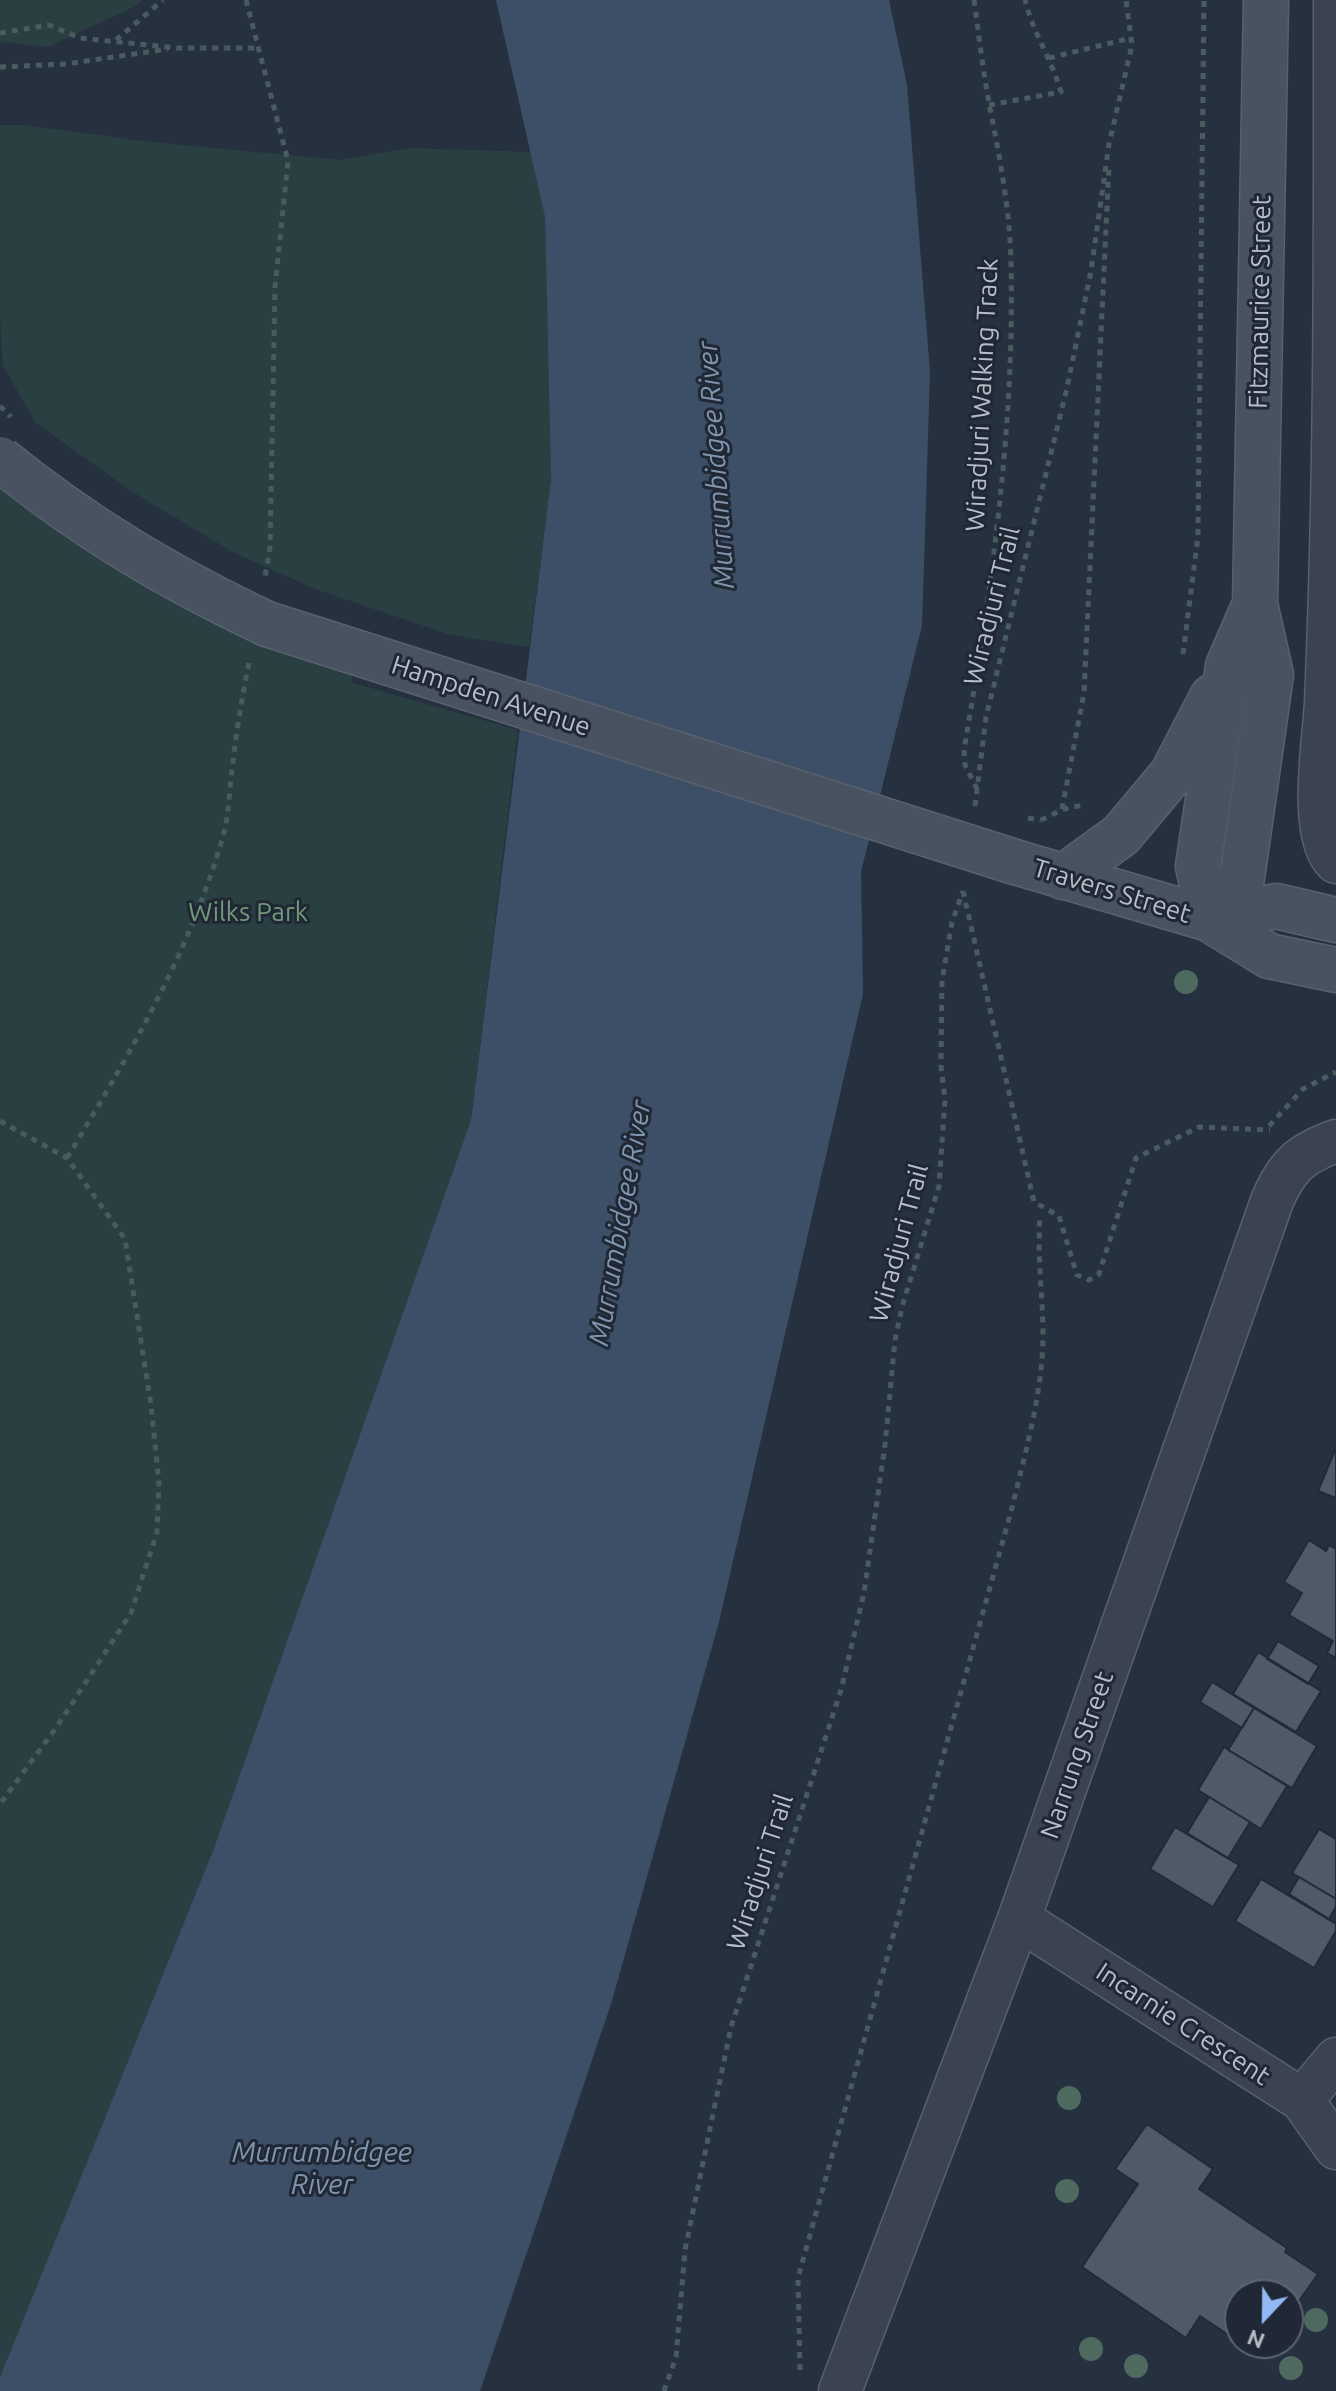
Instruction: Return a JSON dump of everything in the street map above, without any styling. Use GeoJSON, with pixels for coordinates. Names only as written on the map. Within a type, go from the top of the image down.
{"type":"FeatureCollection","features":[{"type":"Feature","properties":{"kind":"main road","name":"Fitzmaurice Street"},"geometry":{"type":"LineString","coordinates":[[1209,919],[1242,878],[1271,675],[1255,604],[1266,0]]}},
{"type":"Feature","properties":{"kind":"main road","name":"Hampden Avenue"},"geometry":{"type":"LineString","coordinates":[[0,459],[48,498],[123,549],[197,591],[267,624],[1015,862]]}},
{"type":"Feature","properties":{"kind":"main road","name":"Fitzmaurice Street"},"geometry":{"type":"LineString","coordinates":[[1209,919],[1198,866],[1228,666],[1255,604]]}},
{"type":"Feature","properties":{"kind":"main road"},"geometry":{"type":"LineString","coordinates":[[1063,877],[1121,835],[1172,774],[1228,666]]}},
{"type":"Feature","properties":{"kind":"main road","name":"Travers Street"},"geometry":{"type":"LineString","coordinates":[[1015,862],[1209,919],[1269,956],[1336,970]]}},
{"type":"Feature","properties":{"kind":"main road","name":"Travers Street"},"geometry":{"type":"LineString","coordinates":[[1209,919],[1276,906],[1336,920]]}},
{"type":"Feature","properties":{"kind":"street"},"geometry":{"type":"LineString","coordinates":[[1334,860],[1323,837],[1320,805],[1330,633],[1335,406],[1335,0]]}},
{"type":"Feature","properties":{"kind":"street","name":"Narrung Street"},"geometry":{"type":"LineString","coordinates":[[840,2391],[1019,1919],[1272,1201],[1291,1165],[1319,1148]]}},
{"type":"Feature","properties":{"kind":"street","name":"Incarnie Crescent"},"geometry":{"type":"LineString","coordinates":[[1019,1919],[1302,2100]]}},
{"type":"Feature","properties":{"kind":"street"},"geometry":{"type":"LineString","coordinates":[[1336,2059],[1302,2100],[1336,2148]]}},
{"type":"Feature","properties":{"kind":"path"},"geometry":{"type":"LineString","coordinates":[[115,40],[163,0]]}},
{"type":"Feature","properties":{"kind":"path","name":"Wiradjuri Walking Track"},"geometry":{"type":"LineString","coordinates":[[974,0],[989,105],[1006,188],[1011,264],[1005,433],[988,607],[964,750],[965,765],[978,790]]}},
{"type":"Feature","properties":{"kind":"path"},"geometry":{"type":"LineString","coordinates":[[989,105],[1061,92],[1049,58],[1029,19],[1025,0]]}},
{"type":"Feature","properties":{"kind":"path","name":"Wiradjuri Trail"},"geometry":{"type":"LineString","coordinates":[[974,818],[986,717],[1067,388],[1091,271],[1110,139],[1131,38],[1126,0]]}},
{"type":"Feature","properties":{"kind":"path"},"geometry":{"type":"LineString","coordinates":[[1180,667],[1198,536],[1204,0]]}},
{"type":"Feature","properties":{"kind":"path"},"geometry":{"type":"LineString","coordinates":[[0,33],[49,25],[80,38],[177,48],[257,48]]}},
{"type":"Feature","properties":{"kind":"path"},"geometry":{"type":"LineString","coordinates":[[1049,58],[1131,38]]}},
{"type":"Feature","properties":{"kind":"path"},"geometry":{"type":"LineString","coordinates":[[0,67],[66,64],[177,48]]}},
{"type":"Feature","properties":{"kind":"path"},"geometry":{"type":"LineString","coordinates":[[1062,810],[1084,693],[1110,139]]}},
{"type":"Feature","properties":{"kind":"path"},"geometry":{"type":"LineString","coordinates":[[1041,820],[1095,799]]}},
{"type":"Feature","properties":{"kind":"path","name":"Wiradjuri Trail"},"geometry":{"type":"LineString","coordinates":[[664,2391],[676,2357],[685,2250],[731,2027],[841,1690],[864,1593],[885,1445],[895,1340],[939,1186],[945,1099],[941,1066],[942,981],[952,922],[963,889],[1034,1202],[1059,1216],[1077,1275],[1089,1280],[1099,1274],[1136,1158],[1199,1127],[1267,1128]]}},
{"type":"Feature","properties":{"kind":"path"},"geometry":{"type":"LineString","coordinates":[[1319,1148],[1267,1128],[1303,1089],[1336,1072]]}},
{"type":"Feature","properties":{"kind":"path"},"geometry":{"type":"LineString","coordinates":[[0,1121],[67,1158],[125,1239],[151,1405],[159,1483],[157,1532],[131,1613],[56,1728],[0,1804]]}},
{"type":"Feature","properties":{"kind":"path"},"geometry":{"type":"LineString","coordinates":[[800,2375],[798,2278],[1031,1430],[1043,1341],[1038,1251],[1040,1215]]}},
{"type":"Feature","properties":{"kind":"green space"},"geometry":{"type":"Polygon","coordinates":[[[0,0],[142,0],[138,5],[48,47],[0,42],[0,0]]]}},
{"type":"Feature","properties":{"kind":"green space"},"geometry":{"type":"Polygon","coordinates":[[[0,125],[24,125],[151,142],[339,160],[410,148],[531,152],[545,217],[551,479],[529,647],[451,635],[315,589],[233,552],[131,491],[36,423],[3,366],[0,125]]]}},
{"type":"Feature","properties":{"kind":"green space","name":"Wilks Park"},"geometry":{"type":"Polygon","coordinates":[[[0,459],[347,651],[353,683],[518,730],[471,1120],[213,1851],[0,2377],[0,459]]]}},
{"type":"Feature","properties":{"kind":"water","name":"Murrumbidgee River"},"geometry":{"type":"Polygon","coordinates":[[[496,0],[889,0],[907,85],[930,372],[922,626],[861,872],[863,994],[719,1622],[611,2004],[480,2391],[0,2391],[0,2377],[213,1851],[471,1120],[551,479],[545,217],[496,0]]]}},
{"type":"Feature","properties":{"kind":"building"},"geometry":{"type":"Polygon","coordinates":[[[1336,1448],[1336,1498],[1318,1491],[1336,1448]]]}},
{"type":"Feature","properties":{"kind":"building"},"geometry":{"type":"Polygon","coordinates":[[[1309,1540],[1326,1551],[1329,1545],[1336,1549],[1336,1658],[1327,1653],[1333,1641],[1289,1615],[1302,1593],[1284,1582],[1309,1540]]]}},
{"type":"Feature","properties":{"kind":"building"},"geometry":{"type":"Polygon","coordinates":[[[1278,1641],[1319,1666],[1308,1684],[1267,1659],[1278,1641]]]}},
{"type":"Feature","properties":{"kind":"building"},"geometry":{"type":"Polygon","coordinates":[[[1258,1652],[1321,1691],[1296,1732],[1233,1694],[1258,1652]]]}},
{"type":"Feature","properties":{"kind":"building"},"geometry":{"type":"Polygon","coordinates":[[[1212,1682],[1254,1708],[1242,1728],[1200,1702],[1212,1682]]]}},
{"type":"Feature","properties":{"kind":"building"},"geometry":{"type":"Polygon","coordinates":[[[1254,1708],[1317,1746],[1292,1788],[1228,1750],[1254,1708]]]}},
{"type":"Feature","properties":{"kind":"building"},"geometry":{"type":"Polygon","coordinates":[[[1224,1747],[1287,1786],[1261,1829],[1198,1790],[1224,1747]]]}},
{"type":"Feature","properties":{"kind":"building"},"geometry":{"type":"Polygon","coordinates":[[[1209,1797],[1250,1822],[1228,1858],[1187,1833],[1209,1797]]]}},
{"type":"Feature","properties":{"kind":"building"},"geometry":{"type":"Polygon","coordinates":[[[1175,1827],[1239,1865],[1213,1907],[1150,1869],[1175,1827]]]}},
{"type":"Feature","properties":{"kind":"building"},"geometry":{"type":"Polygon","coordinates":[[[1319,1829],[1336,1839],[1336,1899],[1292,1873],[1319,1829]]]}},
{"type":"Feature","properties":{"kind":"building"},"geometry":{"type":"Polygon","coordinates":[[[1299,1877],[1336,1899],[1336,1907],[1329,1919],[1289,1894],[1299,1877]]]}},
{"type":"Feature","properties":{"kind":"building"},"geometry":{"type":"Polygon","coordinates":[[[1261,1879],[1336,1924],[1336,1931],[1314,1968],[1235,1921],[1261,1879]]]}},
{"type":"Feature","properties":{"kind":"building"},"geometry":{"type":"Polygon","coordinates":[[[1147,2124],[1213,2169],[1199,2189],[1287,2248],[1285,2252],[1318,2274],[1304,2294],[1304,2279],[1224,2279],[1224,2332],[1200,2316],[1186,2338],[1082,2267],[1138,2184],[1115,2169],[1147,2124]]]}}]}
